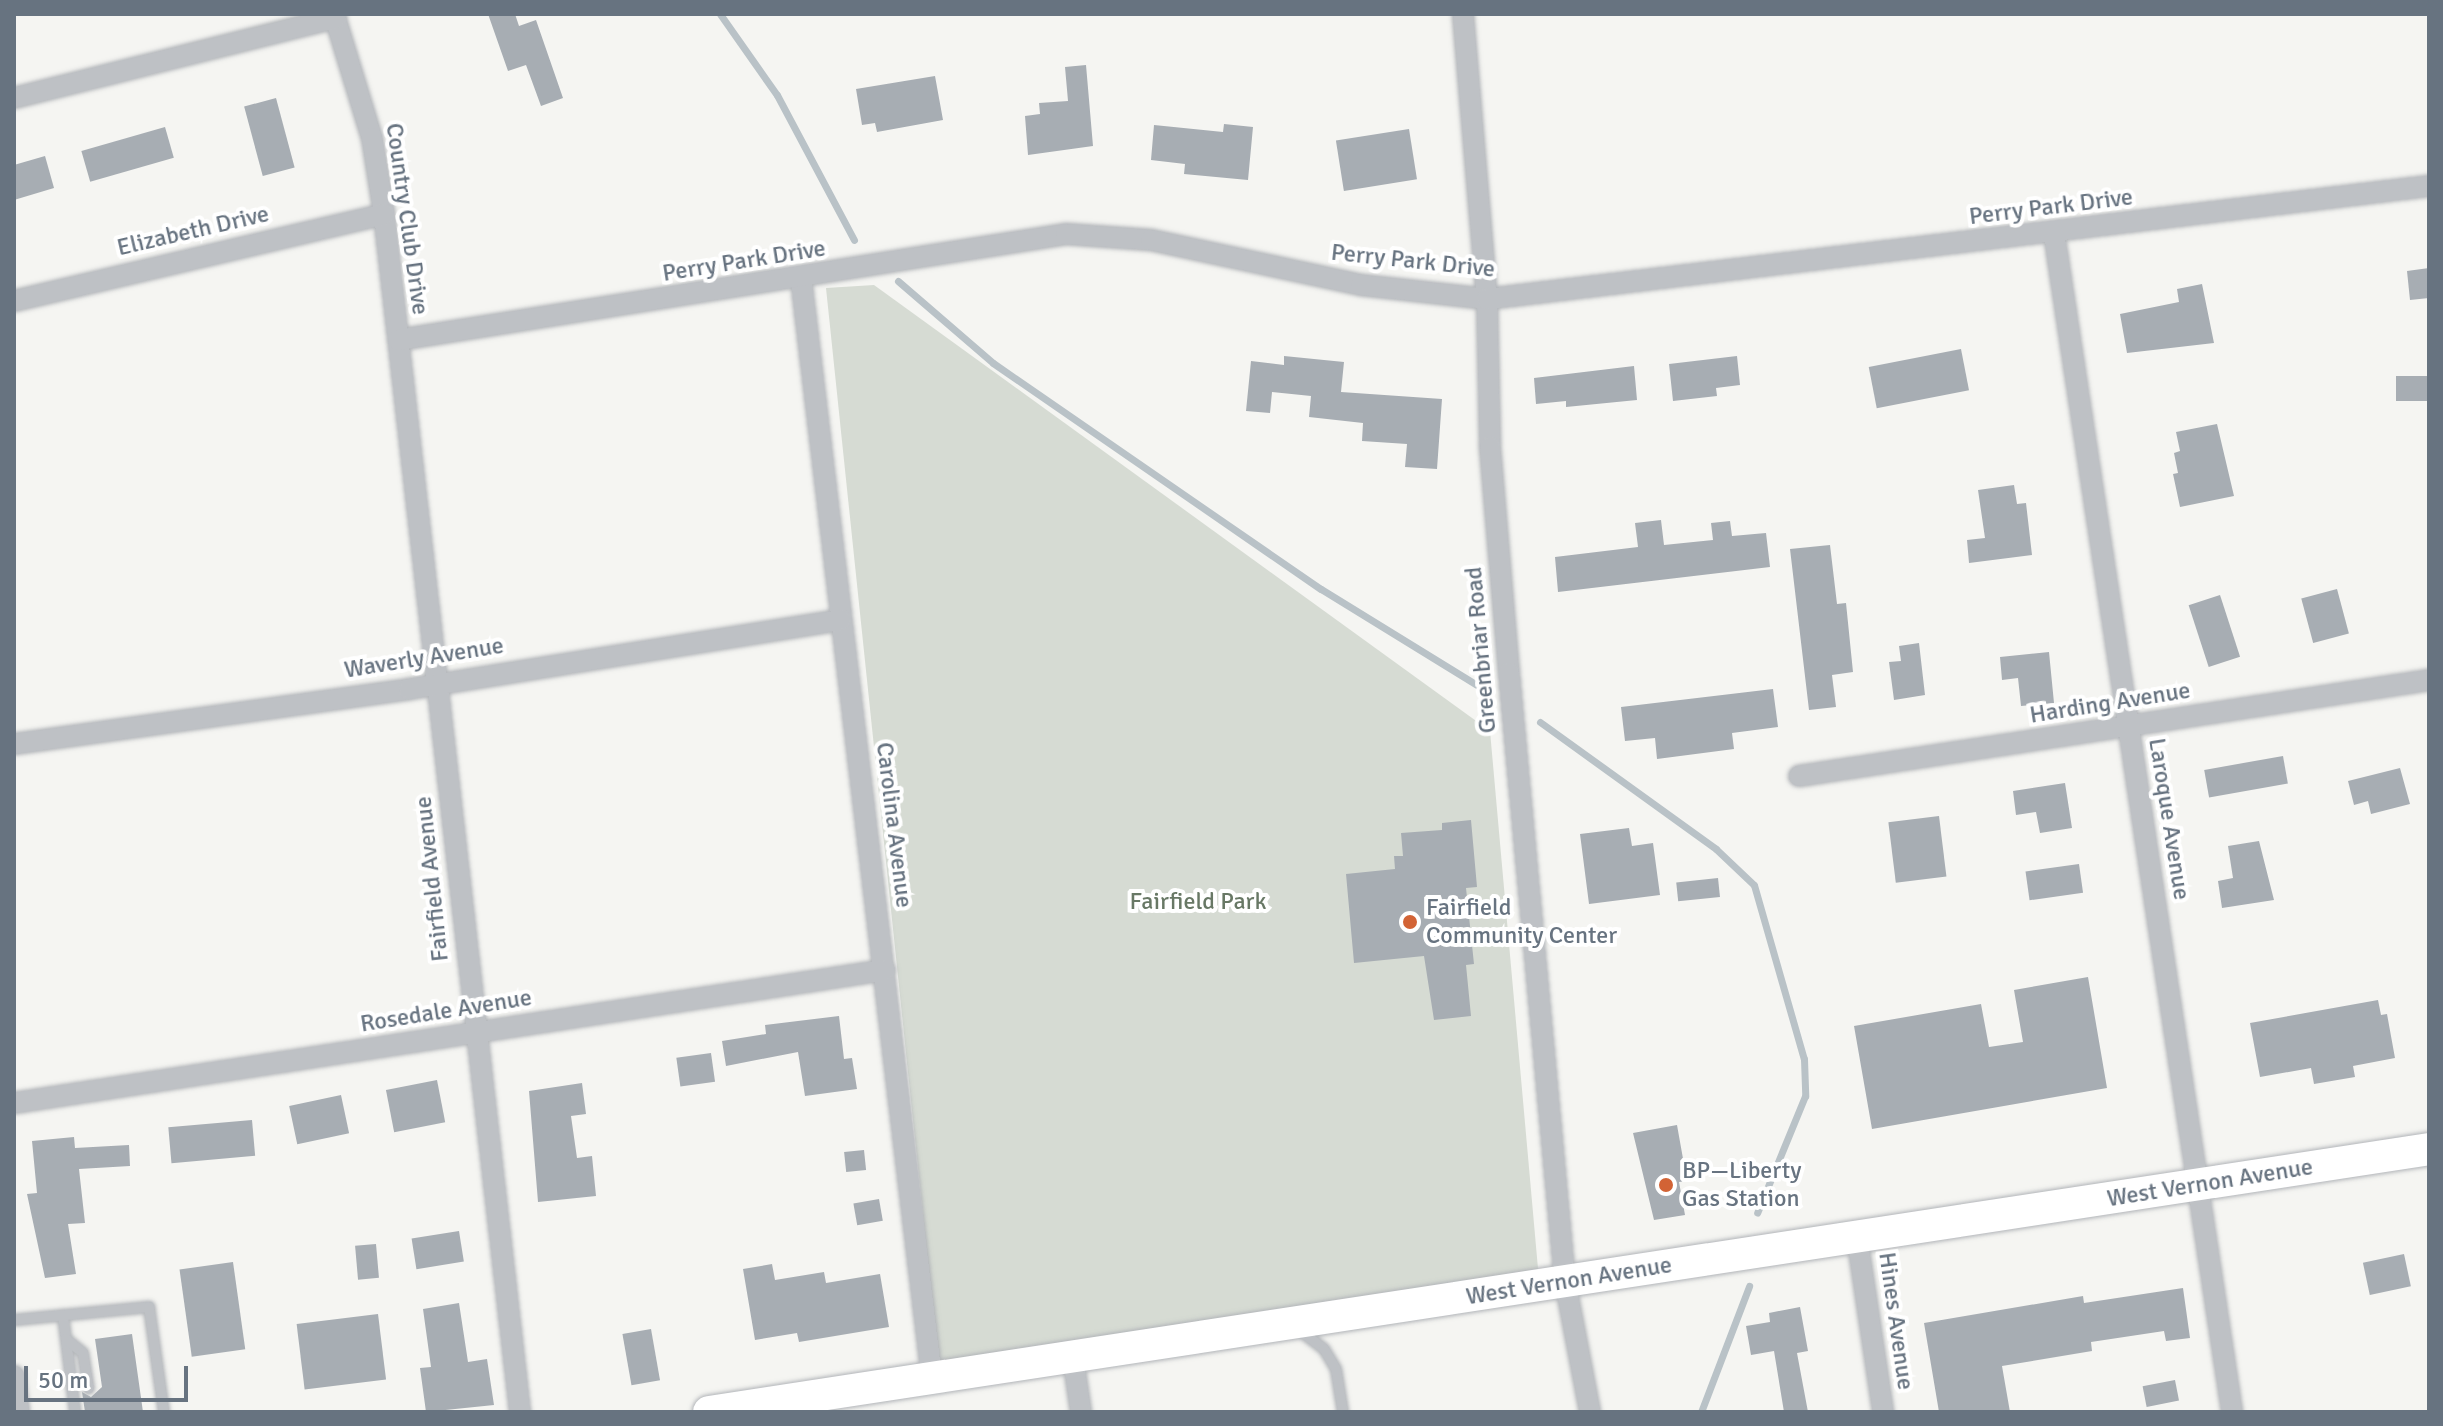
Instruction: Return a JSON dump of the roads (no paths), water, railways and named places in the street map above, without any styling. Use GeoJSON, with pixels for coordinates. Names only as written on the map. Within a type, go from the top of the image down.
{"type":"FeatureCollection","features":[{"type":"Feature","properties":{"kind":"main road","name":"West Vernon Avenue"},"geometry":{"type":"LineString","coordinates":[[714,1412],[2429,1149]]}},
{"type":"Feature","properties":{"kind":"street","name":"Greenbriar Road"},"geometry":{"type":"LineString","coordinates":[[1463,14],[1487,299],[1490,447],[1565,1281],[1590,1412]]}},
{"type":"Feature","properties":{"kind":"street"},"geometry":{"type":"LineString","coordinates":[[14,98],[335,16]]}},
{"type":"Feature","properties":{"kind":"street","name":"Country Club Drive"},"geometry":{"type":"LineString","coordinates":[[335,16],[372,138],[398,340]]}},
{"type":"Feature","properties":{"kind":"street","name":"Perry Park Drive"},"geometry":{"type":"LineString","coordinates":[[398,340],[1083,233],[1151,240],[1361,285],[1487,299],[2429,186]]}},
{"type":"Feature","properties":{"kind":"street","name":"Elizabeth Drive"},"geometry":{"type":"LineString","coordinates":[[14,301],[384,214]]}},
{"type":"Feature","properties":{"kind":"street","name":"Laroque Avenue"},"geometry":{"type":"LineString","coordinates":[[2054,233],[2232,1412]]}},
{"type":"Feature","properties":{"kind":"street","name":"Carolina Avenue"},"geometry":{"type":"LineString","coordinates":[[801,278],[932,1379]]}},
{"type":"Feature","properties":{"kind":"street","name":"Fairfield Avenue"},"geometry":{"type":"LineString","coordinates":[[398,340],[520,1412]]}},
{"type":"Feature","properties":{"kind":"street","name":"Waverly Avenue"},"geometry":{"type":"LineString","coordinates":[[14,744],[437,684],[841,620]]}},
{"type":"Feature","properties":{"kind":"street","name":"Harding Avenue"},"geometry":{"type":"LineString","coordinates":[[1799,776],[2429,680]]}},
{"type":"Feature","properties":{"kind":"street","name":"Rosedale Avenue"},"geometry":{"type":"LineString","coordinates":[[14,1103],[885,970]]}},
{"type":"Feature","properties":{"kind":"street","name":"Hines Avenue"},"geometry":{"type":"LineString","coordinates":[[1857,1237],[1883,1412]]}},
{"type":"Feature","properties":{"kind":"street"},"geometry":{"type":"LineString","coordinates":[[1073,1358],[1081,1412]]}},
{"type":"Feature","properties":{"kind":"street"},"geometry":{"type":"LineString","coordinates":[[14,1376],[19,1412]]}},
{"type":"Feature","properties":{"kind":"lane"},"geometry":{"type":"LineString","coordinates":[[14,1320],[149,1307],[164,1412]]}},
{"type":"Feature","properties":{"kind":"lane"},"geometry":{"type":"LineString","coordinates":[[63,1315],[75,1412]]}},
{"type":"Feature","properties":{"kind":"lane"},"geometry":{"type":"LineString","coordinates":[[1291,1324],[1324,1349],[1336,1369],[1343,1412]]}},
{"type":"Feature","properties":{"kind":"lane"},"geometry":{"type":"LineString","coordinates":[[66,1339],[83,1353],[89,1389]]}},
{"type":"Feature","properties":{"kind":"waterway"},"geometry":{"type":"LineString","coordinates":[[720,14],[777,95],[854,240]]}},
{"type":"Feature","properties":{"kind":"waterway"},"geometry":{"type":"LineString","coordinates":[[898,281],[993,363],[1321,589],[1487,691]]}},
{"type":"Feature","properties":{"kind":"waterway"},"geometry":{"type":"LineString","coordinates":[[1540,722],[1716,849],[1754,885],[1804,1059],[1805,1096],[1757,1213]]}},
{"type":"Feature","properties":{"kind":"waterway"},"geometry":{"type":"LineString","coordinates":[[1701,1412],[1749,1286]]}},
{"type":"Feature","properties":{"kind":"place","name":"Fairfield Community Center"},"geometry":{"type":"Point","coordinates":[1410,922]}},
{"type":"Feature","properties":{"kind":"place","name":"BP—Liberty Gas Station"},"geometry":{"type":"Point","coordinates":[1666,1185]}},
{"type":"Feature","properties":{"kind":"park label","name":"Fairfield Park"},"geometry":{"type":"Point","coordinates":[1198,902]}}]}
